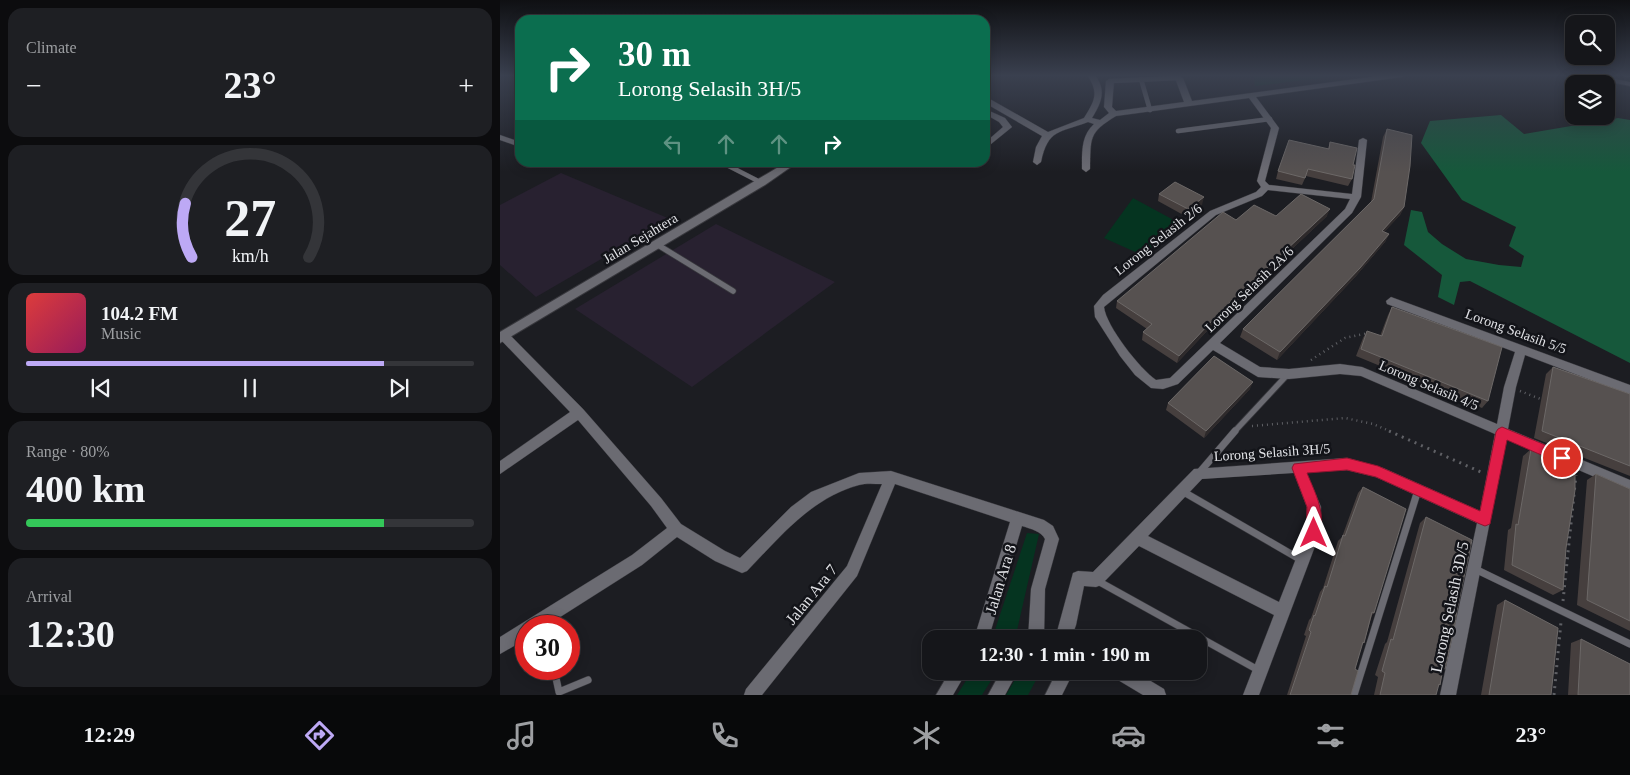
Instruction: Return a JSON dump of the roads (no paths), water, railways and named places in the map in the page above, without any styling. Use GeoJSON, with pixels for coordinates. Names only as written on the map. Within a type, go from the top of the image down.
{"type":"FeatureCollection","features":[{"type":"Feature","properties":{"kind":"main road","name":"Jalan Sejahtera"},"geometry":{"type":"LineString","coordinates":[[502,337],[786,167]]}},
{"type":"Feature","properties":{"kind":"street"},"geometry":{"type":"LineString","coordinates":[[998,107],[1047,135]]}},
{"type":"Feature","properties":{"kind":"street"},"geometry":{"type":"LineString","coordinates":[[1087,120],[1095,107]]}},
{"type":"Feature","properties":{"kind":"street"},"geometry":{"type":"LineString","coordinates":[[1108,107],[1114,114]]}},
{"type":"Feature","properties":{"kind":"street"},"geometry":{"type":"LineString","coordinates":[[1086,170],[1088,135],[1093,127],[1114,114],[1167,107]]}},
{"type":"Feature","properties":{"kind":"street"},"geometry":{"type":"LineString","coordinates":[[1261,107],[1275,128],[1261,181],[1266,187],[1280,190],[1356,196],[1363,140]]}},
{"type":"Feature","properties":{"kind":"street"},"geometry":{"type":"LineString","coordinates":[[990,114],[1002,120],[1008,127],[991,142]]}},
{"type":"Feature","properties":{"kind":"street"},"geometry":{"type":"LineString","coordinates":[[1037,162],[1040,147],[1047,135],[1087,120],[1100,122]]}},
{"type":"Feature","properties":{"kind":"street"},"geometry":{"type":"LineString","coordinates":[[500,137],[515,143]]}},
{"type":"Feature","properties":{"kind":"street","name":"Lorong Selasih 2/6"},"geometry":{"type":"LineString","coordinates":[[1151,383],[1142,376],[1100,317],[1099,306],[1106,298],[1213,213],[1260,194],[1266,187]]}},
{"type":"Feature","properties":{"kind":"street","name":"Lorong Selasih 2A/6"},"geometry":{"type":"LineString","coordinates":[[1151,383],[1162,386],[1174,381],[1349,211],[1356,196]]}},
{"type":"Feature","properties":{"kind":"street","name":"Lorong Selasih 5/5"},"geometry":{"type":"LineString","coordinates":[[1391,301],[1630,390]]}},
{"type":"Feature","properties":{"kind":"street"},"geometry":{"type":"LineString","coordinates":[[502,337],[579,413],[656,502],[676,529],[720,556],[742,566],[796,512],[816,496],[859,479],[891,477],[1039,525],[1048,531],[1052,539],[1038,589],[1036,630]]}},
{"type":"Feature","properties":{"kind":"street","name":"Lorong Selasih 4/5"},"geometry":{"type":"LineString","coordinates":[[1212,344],[1258,372],[1289,374],[1340,369],[1362,372],[1630,486]]}},
{"type":"Feature","properties":{"kind":"street","name":"Lorong Selasih 3D/5"},"geometry":{"type":"LineString","coordinates":[[1448,695],[1494,478],[1510,387],[1521,349]]}},
{"type":"Feature","properties":{"kind":"street"},"geometry":{"type":"LineString","coordinates":[[500,468],[579,413]]}},
{"type":"Feature","properties":{"kind":"street","name":"Lorong Selasih 3H/5"},"geometry":{"type":"LineString","coordinates":[[1199,473],[1347,464],[1378,472],[1485,520]]}},
{"type":"Feature","properties":{"kind":"street"},"geometry":{"type":"LineString","coordinates":[[1251,695],[1314,533],[1314,507],[1298,468]]}},
{"type":"Feature","properties":{"kind":"street"},"geometry":{"type":"LineString","coordinates":[[1066,630],[1078,578],[1096,580],[1199,473]]}},
{"type":"Feature","properties":{"kind":"street","name":"Jalan Ara 7"},"geometry":{"type":"LineString","coordinates":[[752,695],[852,571],[891,477]]}},
{"type":"Feature","properties":{"kind":"street","name":"Jalan Ara 8"},"geometry":{"type":"LineString","coordinates":[[985,630],[1018,518]]}},
{"type":"Feature","properties":{"kind":"street"},"geometry":{"type":"LineString","coordinates":[[554,615],[637,560],[676,529]]}},
{"type":"Feature","properties":{"kind":"street"},"geometry":{"type":"LineString","coordinates":[[1138,538],[1283,612]]}},
{"type":"Feature","properties":{"kind":"street"},"geometry":{"type":"LineString","coordinates":[[500,646],[515,637]]}},
{"type":"Feature","properties":{"kind":"street"},"geometry":{"type":"LineString","coordinates":[[944,695],[953,680]]}},
{"type":"Feature","properties":{"kind":"street"},"geometry":{"type":"LineString","coordinates":[[996,695],[1005,680]]}},
{"type":"Feature","properties":{"kind":"street"},"geometry":{"type":"LineString","coordinates":[[1053,695],[1061,680]]}},
{"type":"Feature","properties":{"kind":"street"},"geometry":{"type":"LineString","coordinates":[[1134,680],[1158,695]]}},
{"type":"Feature","properties":{"kind":"lane"},"geometry":{"type":"LineString","coordinates":[[1178,131],[1270,119]]}},
{"type":"Feature","properties":{"kind":"lane"},"geometry":{"type":"LineString","coordinates":[[731,167],[762,183]]}},
{"type":"Feature","properties":{"kind":"lane"},"geometry":{"type":"LineString","coordinates":[[658,245],[733,290]]}},
{"type":"Feature","properties":{"kind":"lane"},"geometry":{"type":"LineString","coordinates":[[1199,473],[1289,374]]}},
{"type":"Feature","properties":{"kind":"lane"},"geometry":{"type":"LineString","coordinates":[[1354,695],[1418,490]]}},
{"type":"Feature","properties":{"kind":"lane"},"geometry":{"type":"LineString","coordinates":[[1182,491],[1303,561]]}},
{"type":"Feature","properties":{"kind":"lane"},"geometry":{"type":"LineString","coordinates":[[1475,569],[1630,644]]}},
{"type":"Feature","properties":{"kind":"lane"},"geometry":{"type":"LineString","coordinates":[[1096,580],[1260,670]]}},
{"type":"Feature","properties":{"kind":"lane"},"geometry":{"type":"LineString","coordinates":[[556,680],[558,692],[588,680]]}}]}
